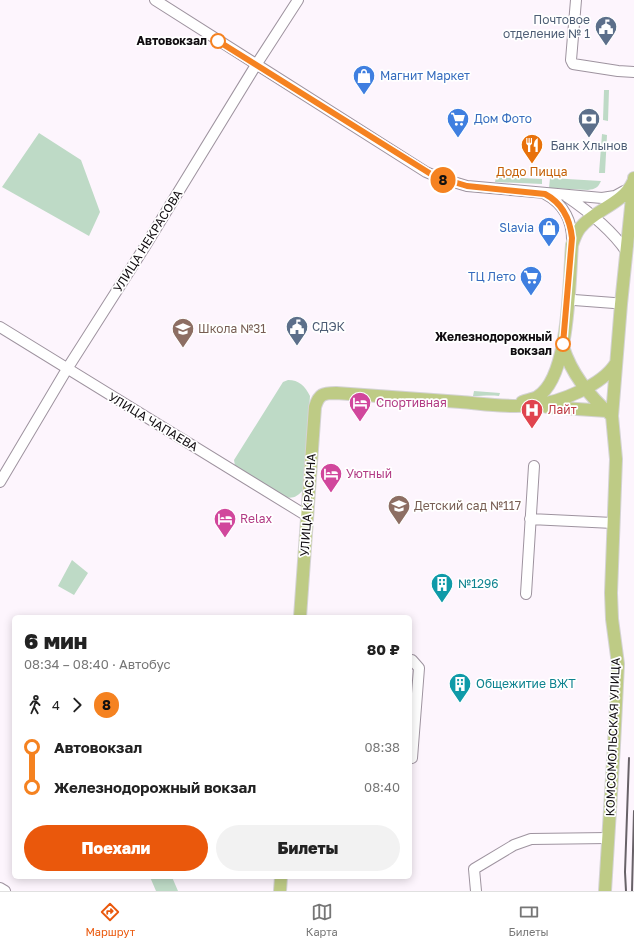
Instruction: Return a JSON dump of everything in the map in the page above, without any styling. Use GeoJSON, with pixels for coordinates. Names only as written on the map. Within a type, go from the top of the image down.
{"type":"FeatureCollection","features":[{"type":"Feature","properties":{"kind":"main road"},"geometry":{"type":"LineString","coordinates":[[510,406],[537,397],[556,372],[563,347],[572,245],[580,228],[593,216],[618,200],[633,181]]}},
{"type":"Feature","properties":{"kind":"main road","name":"КОМСОМОЛЬСКАЯ УЛИЦА"},"geometry":{"type":"LineString","coordinates":[[605,891],[618,664],[612,618],[613,523],[616,459],[609,414],[616,363],[633,181]]}},
{"type":"Feature","properties":{"kind":"main road"},"geometry":{"type":"LineString","coordinates":[[563,347],[573,372],[585,388],[609,414]]}},
{"type":"Feature","properties":{"kind":"main road"},"geometry":{"type":"LineString","coordinates":[[533,406],[557,401],[585,388],[604,377],[611,371],[616,363]]}},
{"type":"Feature","properties":{"kind":"main road","name":"УЛИЦА КРАСИНА"},"geometry":{"type":"LineString","coordinates":[[300,615],[316,407],[317,400],[321,395],[336,393],[510,406]]}},
{"type":"Feature","properties":{"kind":"main road"},"geometry":{"type":"LineString","coordinates":[[510,406],[533,406],[609,414]]}},
{"type":"Feature","properties":{"kind":"main road"},"geometry":{"type":"LineString","coordinates":[[280,891],[281,879]]}},
{"type":"Feature","properties":{"kind":"street"},"geometry":{"type":"LineString","coordinates":[[155,0],[426,172],[440,178],[467,186],[602,198],[615,196],[622,193],[633,181]]}},
{"type":"Feature","properties":{"kind":"street","name":"УЛИЦА НЕКРАСОВА"},"geometry":{"type":"LineString","coordinates":[[0,482],[67,369],[298,0]]}},
{"type":"Feature","properties":{"kind":"street"},"geometry":{"type":"LineString","coordinates":[[576,0],[571,60],[573,64],[618,72],[634,72]]}},
{"type":"Feature","properties":{"kind":"street"},"geometry":{"type":"LineString","coordinates":[[545,194],[559,204],[566,215],[570,225],[572,245]]}},
{"type":"Feature","properties":{"kind":"street"},"geometry":{"type":"LineString","coordinates":[[565,195],[593,216],[612,234],[626,251]]}},
{"type":"Feature","properties":{"kind":"street"},"geometry":{"type":"LineString","coordinates":[[574,300],[614,303]]}},
{"type":"Feature","properties":{"kind":"street","name":"УЛИЦА ЧАПАЕВА"},"geometry":{"type":"LineString","coordinates":[[0,327],[307,516]]}},
{"type":"Feature","properties":{"kind":"street"},"geometry":{"type":"LineString","coordinates":[[526,594],[534,466]]}},
{"type":"Feature","properties":{"kind":"street"},"geometry":{"type":"LineString","coordinates":[[530,519],[613,523]]}},
{"type":"Feature","properties":{"kind":"street"},"geometry":{"type":"LineString","coordinates":[[412,660],[419,668],[412,758]]}},
{"type":"Feature","properties":{"kind":"street"},"geometry":{"type":"LineString","coordinates":[[476,891],[474,869],[514,845],[531,839],[608,838]]}},
{"type":"Feature","properties":{"kind":"street"},"geometry":{"type":"LineString","coordinates":[[0,888],[5,891]]}},
{"type":"Feature","properties":{"kind":"green space"},"geometry":{"type":"Polygon","coordinates":[[[604,90],[609,90],[608,121],[603,120],[604,90]]]}},
{"type":"Feature","properties":{"kind":"green space"},"geometry":{"type":"Polygon","coordinates":[[[39,133],[81,160],[100,212],[89,236],[2,187],[39,133]]]}},
{"type":"Feature","properties":{"kind":"green space"},"geometry":{"type":"Polygon","coordinates":[[[602,134],[607,135],[605,173],[599,173],[602,134]]]}},
{"type":"Feature","properties":{"kind":"green space"},"geometry":{"type":"Polygon","coordinates":[[[496,177],[542,179],[542,184],[495,182],[496,177]]]}},
{"type":"Feature","properties":{"kind":"green space"},"geometry":{"type":"Polygon","coordinates":[[[550,178],[601,181],[596,188],[588,190],[549,188],[550,178]]]}},
{"type":"Feature","properties":{"kind":"green space"},"geometry":{"type":"Polygon","coordinates":[[[288,380],[301,384],[310,396],[303,490],[297,496],[292,498],[284,497],[237,469],[234,460],[283,382],[288,380]]]}},
{"type":"Feature","properties":{"kind":"green space"},"geometry":{"type":"Polygon","coordinates":[[[474,391],[500,393],[499,396],[473,396],[474,391]]]}},
{"type":"Feature","properties":{"kind":"green space"},"geometry":{"type":"Polygon","coordinates":[[[72,560],[88,573],[74,595],[58,586],[72,560]]]}},
{"type":"Feature","properties":{"kind":"green space"},"geometry":{"type":"Polygon","coordinates":[[[151,879],[173,879],[178,891],[156,891],[151,879]]]}},
{"type":"Feature","properties":{"kind":"railway"},"geometry":{"type":"LineString","coordinates":[[626,891],[625,872],[629,758]]}},
{"type":"Feature","properties":{"kind":"railway"},"geometry":{"type":"LineString","coordinates":[[632,891],[634,811]]}},
{"type":"Feature","properties":{"kind":"bus line","name":"8"},"geometry":{"type":"LineString","coordinates":[[218,41],[434,176],[449,182],[467,186],[545,194],[555,200],[566,215],[570,225],[572,238],[563,344]]}},
{"type":"Feature","properties":{"kind":"place","name":"Автовокзал"},"geometry":{"type":"Point","coordinates":[218,41]}},
{"type":"Feature","properties":{"kind":"place","name":"Почтовое отделение № 1"},"geometry":{"type":"Point","coordinates":[606,46]}},
{"type":"Feature","properties":{"kind":"place","name":"Магнит Маркет"},"geometry":{"type":"Point","coordinates":[364,96]}},
{"type":"Feature","properties":{"kind":"place","name":"Дом Фото"},"geometry":{"type":"Point","coordinates":[458,138]}},
{"type":"Feature","properties":{"kind":"place","name":"Банк Хлынов"},"geometry":{"type":"Point","coordinates":[589,138]}},
{"type":"Feature","properties":{"kind":"place","name":"Додо Пицца"},"geometry":{"type":"Point","coordinates":[532,164]}},
{"type":"Feature","properties":{"kind":"place","name":"Slavia"},"geometry":{"type":"Point","coordinates":[549,248]}},
{"type":"Feature","properties":{"kind":"place","name":"ТЦ Лето"},"geometry":{"type":"Point","coordinates":[531,296]}},
{"type":"Feature","properties":{"kind":"place","name":"Железнодорожный вокзал"},"geometry":{"type":"Point","coordinates":[563,344]}},
{"type":"Feature","properties":{"kind":"place","name":"СДЭК"},"geometry":{"type":"Point","coordinates":[297,346]}},
{"type":"Feature","properties":{"kind":"place","name":"Школа №31"},"geometry":{"type":"Point","coordinates":[183,348]}},
{"type":"Feature","properties":{"kind":"place","name":"Спортивная"},"geometry":{"type":"Point","coordinates":[360,422]}},
{"type":"Feature","properties":{"kind":"place","name":"Лайт"},"geometry":{"type":"Point","coordinates":[532,430]}},
{"type":"Feature","properties":{"kind":"place","name":"Уютный"},"geometry":{"type":"Point","coordinates":[331,494]}},
{"type":"Feature","properties":{"kind":"place","name":"Детский сад №117"},"geometry":{"type":"Point","coordinates":[399,526]}},
{"type":"Feature","properties":{"kind":"place","name":"Relax"},"geometry":{"type":"Point","coordinates":[225,538]}},
{"type":"Feature","properties":{"kind":"place","name":"№1296"},"geometry":{"type":"Point","coordinates":[442,604]}},
{"type":"Feature","properties":{"kind":"place","name":"Общежитие ВЖТ"},"geometry":{"type":"Point","coordinates":[460,704]}}]}
